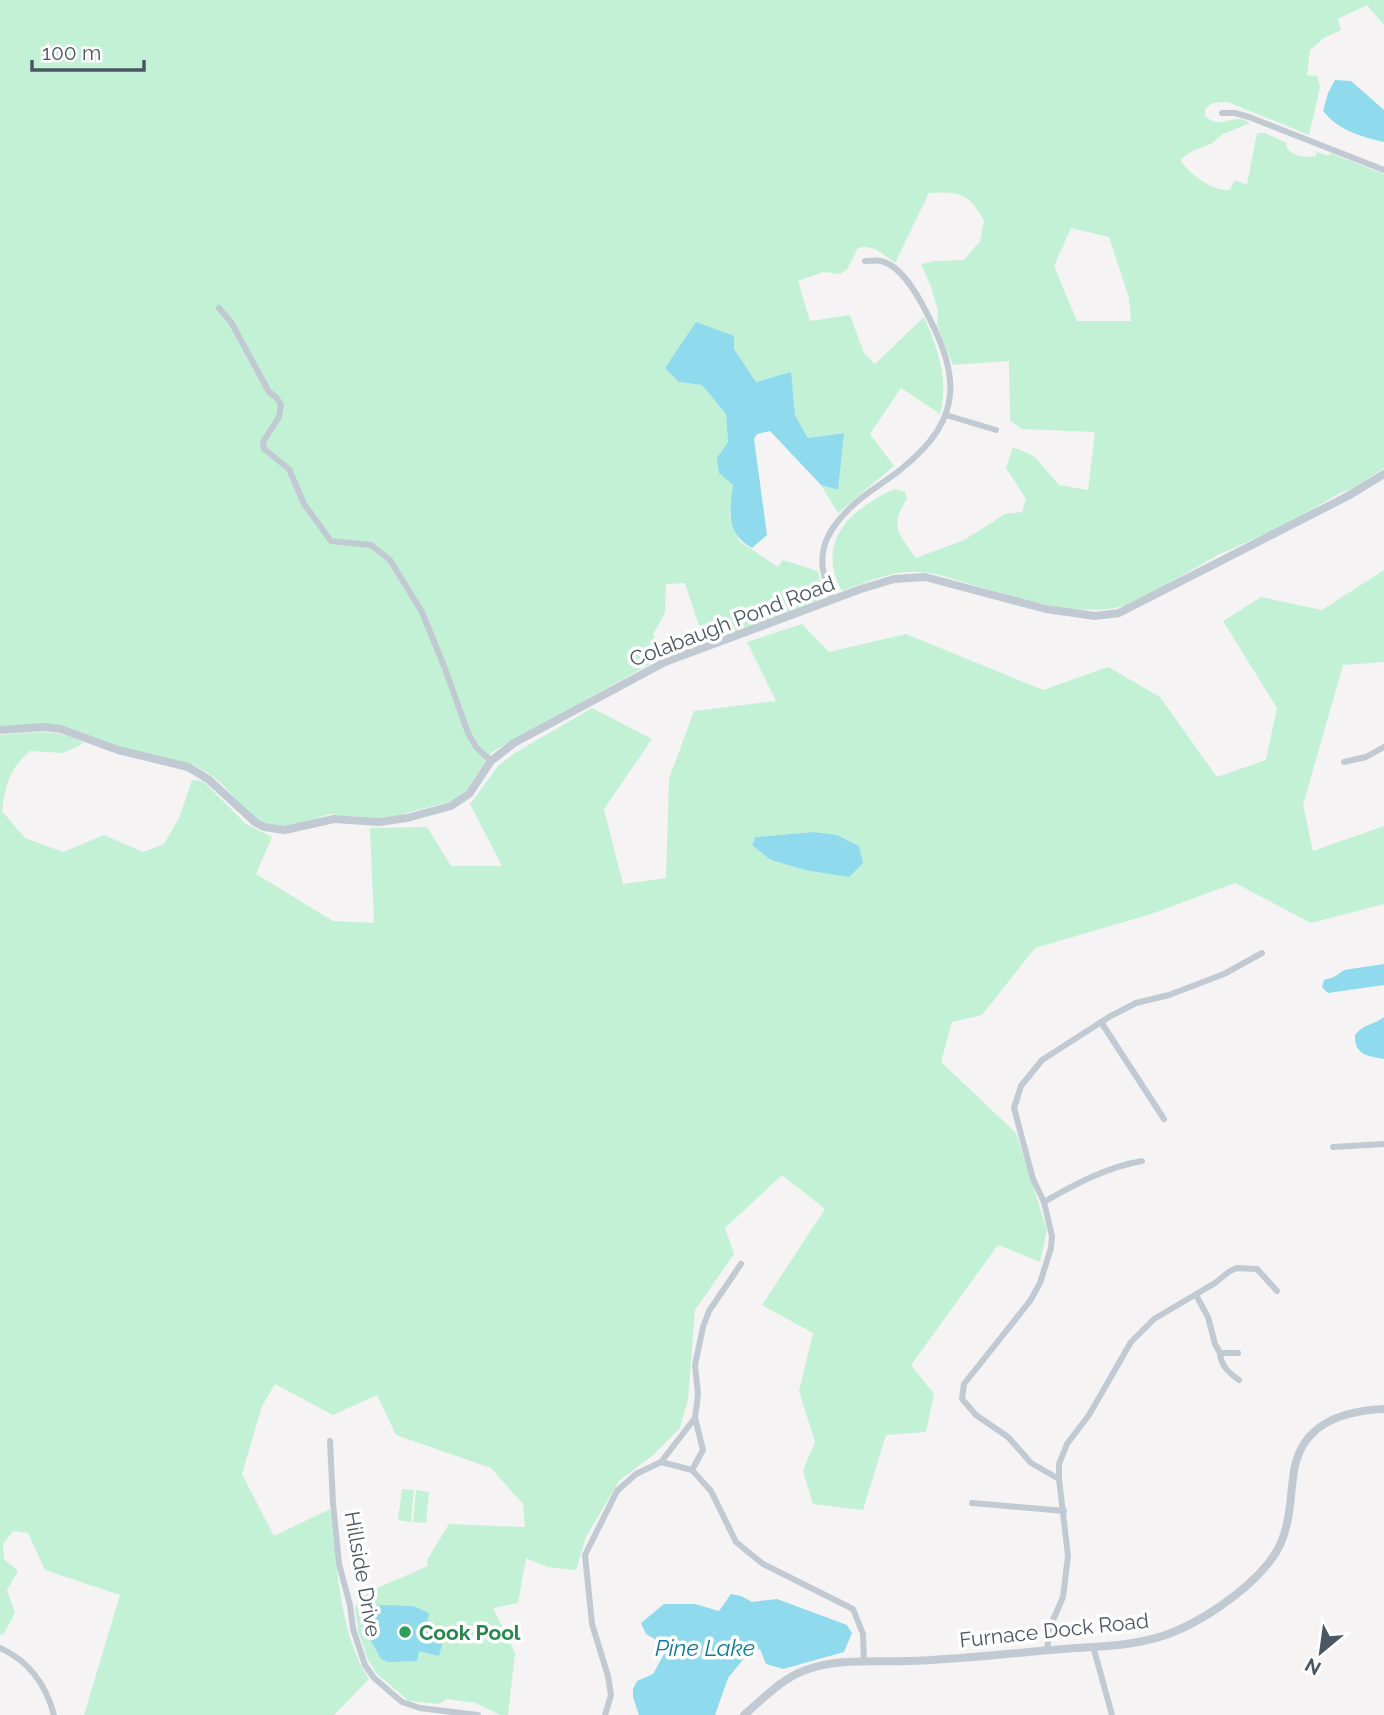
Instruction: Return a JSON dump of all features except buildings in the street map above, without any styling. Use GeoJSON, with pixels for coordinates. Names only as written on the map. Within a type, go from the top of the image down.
{"type":"FeatureCollection","features":[{"type":"Feature","properties":{"kind":"street"},"geometry":{"type":"LineString","coordinates":[[1222,113],[1249,117],[1384,170]]}},
{"type":"Feature","properties":{"kind":"street"},"geometry":{"type":"LineString","coordinates":[[832,600],[823,575],[823,553],[830,532],[857,501],[925,448],[946,415],[951,386],[947,361],[919,300],[904,276],[889,264],[865,261]]}},
{"type":"Feature","properties":{"kind":"street"},"geometry":{"type":"LineString","coordinates":[[219,308],[230,322],[269,392],[281,405],[279,417],[263,442],[264,449],[289,469],[304,504],[331,541],[371,545],[390,560],[422,612],[468,733],[476,747],[491,761]]}},
{"type":"Feature","properties":{"kind":"street"},"geometry":{"type":"LineString","coordinates":[[946,415],[996,430]]}},
{"type":"Feature","properties":{"kind":"street","name":"Colabaugh Pond Road"},"geometry":{"type":"LineString","coordinates":[[0,730],[44,727],[61,729],[118,750],[188,767],[208,779],[256,823],[264,827],[285,831],[334,820],[379,822],[407,818],[451,806],[468,794],[491,761],[514,743],[665,662],[779,622],[832,600],[894,579],[925,577],[1046,609],[1095,616],[1119,613],[1320,510],[1384,474]]}},
{"type":"Feature","properties":{"kind":"street"},"geometry":{"type":"LineString","coordinates":[[1343,762],[1357,760],[1384,747]]}},
{"type":"Feature","properties":{"kind":"street"},"geometry":{"type":"LineString","coordinates":[[1059,1479],[1031,1463],[1008,1437],[976,1415],[962,1399],[964,1384],[1030,1301],[1040,1283],[1052,1237],[1044,1202],[1033,1179],[1014,1108],[1016,1098],[1021,1086],[1042,1060],[1101,1022],[1136,1003],[1169,995],[1224,974],[1262,953]]}},
{"type":"Feature","properties":{"kind":"street"},"geometry":{"type":"LineString","coordinates":[[1101,1022],[1164,1119]]}},
{"type":"Feature","properties":{"kind":"street"},"geometry":{"type":"LineString","coordinates":[[1333,1147],[1384,1144]]}},
{"type":"Feature","properties":{"kind":"street"},"geometry":{"type":"LineString","coordinates":[[1044,1202],[1072,1186],[1123,1164],[1142,1161]]}},
{"type":"Feature","properties":{"kind":"street"},"geometry":{"type":"LineString","coordinates":[[692,1470],[703,1450],[695,1418],[698,1394],[695,1365],[703,1327],[709,1311],[741,1264]]}},
{"type":"Feature","properties":{"kind":"street"},"geometry":{"type":"LineString","coordinates":[[1047,1650],[1050,1627],[1063,1597],[1068,1556],[1059,1464],[1067,1444],[1089,1415],[1131,1342],[1154,1320],[1230,1271],[1247,1267],[1261,1272],[1277,1291]]}},
{"type":"Feature","properties":{"kind":"street"},"geometry":{"type":"LineString","coordinates":[[1196,1295],[1208,1317],[1221,1361],[1228,1373],[1239,1380]]}},
{"type":"Feature","properties":{"kind":"street"},"geometry":{"type":"LineString","coordinates":[[1220,1353],[1238,1353]]}},
{"type":"Feature","properties":{"kind":"street","name":"Furnace Dock Road"},"geometry":{"type":"LineString","coordinates":[[744,1715],[778,1685],[800,1672],[832,1663],[947,1659],[1094,1646],[1144,1640],[1176,1631],[1252,1583],[1272,1559],[1285,1534],[1294,1466],[1306,1442],[1316,1430],[1335,1417],[1359,1410],[1384,1409]]}},
{"type":"Feature","properties":{"kind":"street"},"geometry":{"type":"LineString","coordinates":[[605,1715],[611,1695],[592,1624],[585,1555],[617,1491],[636,1475],[661,1462],[695,1418]]}},
{"type":"Feature","properties":{"kind":"street","name":"Hillside Drive"},"geometry":{"type":"LineString","coordinates":[[330,1441],[332,1503],[340,1564],[353,1629],[365,1665],[374,1678],[402,1702],[420,1708],[478,1715]]}},
{"type":"Feature","properties":{"kind":"street"},"geometry":{"type":"LineString","coordinates":[[661,1462],[692,1470],[711,1491],[736,1542],[763,1564],[853,1609],[863,1634],[864,1662]]}},
{"type":"Feature","properties":{"kind":"street"},"geometry":{"type":"LineString","coordinates":[[972,1503],[1064,1511]]}},
{"type":"Feature","properties":{"kind":"street"},"geometry":{"type":"LineString","coordinates":[[1094,1646],[1112,1715]]}},
{"type":"Feature","properties":{"kind":"street"},"geometry":{"type":"LineString","coordinates":[[0,1648],[13,1654],[34,1672],[48,1696],[54,1715]]}},
{"type":"Feature","properties":{"kind":"green space"},"geometry":{"type":"Polygon","coordinates":[[[0,0],[1384,0],[1384,25],[1367,5],[1338,19],[1341,30],[1324,38],[1310,50],[1307,75],[1317,76],[1320,87],[1309,135],[1228,102],[1212,103],[1205,109],[1205,116],[1211,120],[1222,122],[1238,119],[1250,123],[1223,134],[1211,144],[1192,151],[1180,160],[1195,176],[1216,188],[1230,190],[1235,180],[1247,185],[1257,133],[1265,133],[1287,143],[1286,147],[1296,155],[1312,157],[1316,156],[1317,152],[1329,156],[1330,153],[1384,174],[1384,468],[1352,489],[1340,493],[1285,525],[1218,555],[1132,604],[1112,608],[1092,610],[1052,606],[920,572],[890,575],[842,591],[835,573],[833,557],[835,542],[841,529],[864,507],[894,489],[905,492],[907,499],[898,516],[898,529],[916,558],[964,540],[1005,514],[1022,512],[1026,499],[1006,468],[1013,447],[1034,456],[1059,485],[1088,490],[1095,432],[1022,429],[1010,421],[1009,361],[953,365],[937,325],[938,310],[921,264],[964,260],[980,241],[984,221],[968,199],[955,194],[929,193],[895,263],[882,253],[863,247],[858,248],[847,269],[840,274],[823,272],[798,281],[810,321],[850,315],[864,353],[875,364],[924,317],[941,364],[943,389],[940,414],[901,388],[870,434],[894,466],[838,513],[821,485],[837,490],[843,433],[808,438],[795,415],[790,373],[756,382],[734,349],[679,382],[702,385],[726,414],[728,442],[720,473],[733,485],[729,514],[739,541],[778,567],[783,560],[818,571],[822,599],[736,633],[704,641],[685,583],[666,584],[665,613],[653,634],[661,658],[492,752],[465,792],[456,800],[395,816],[374,818],[330,814],[293,826],[269,825],[251,815],[221,783],[193,765],[118,746],[65,726],[0,726],[0,0]],[[1071,228],[1054,266],[1077,321],[1131,321],[1129,298],[1109,237],[1071,228]]]}},
{"type":"Feature","properties":{"kind":"green space"},"geometry":{"type":"Polygon","coordinates":[[[1384,570],[1384,662],[1343,665],[1303,805],[1313,851],[1384,826],[1384,904],[1311,923],[1235,883],[1151,914],[1035,948],[982,1015],[952,1022],[941,1062],[1016,1133],[1047,1230],[1040,1262],[998,1245],[911,1365],[934,1394],[926,1432],[886,1435],[863,1510],[813,1504],[803,1471],[815,1442],[799,1391],[813,1333],[762,1305],[825,1209],[782,1175],[725,1228],[734,1254],[695,1310],[688,1400],[680,1428],[653,1455],[619,1481],[586,1537],[576,1570],[548,1567],[526,1558],[518,1603],[493,1608],[515,1653],[508,1715],[500,1715],[476,1703],[447,1699],[439,1704],[409,1701],[377,1674],[368,1660],[358,1631],[355,1608],[359,1599],[428,1566],[427,1560],[449,1524],[525,1527],[523,1504],[491,1468],[396,1435],[377,1395],[333,1415],[275,1384],[262,1406],[242,1474],[274,1536],[330,1509],[345,1620],[359,1661],[369,1679],[334,1715],[84,1715],[120,1595],[45,1570],[28,1533],[13,1531],[3,1544],[4,1559],[18,1571],[7,1590],[15,1613],[3,1635],[0,1634],[0,735],[54,733],[84,743],[64,753],[30,751],[13,771],[2,811],[25,838],[63,852],[104,835],[143,852],[164,844],[179,818],[192,780],[203,781],[246,824],[272,837],[256,874],[333,921],[374,923],[370,828],[427,827],[451,866],[502,866],[470,804],[498,766],[513,754],[592,708],[652,739],[604,809],[623,884],[666,878],[669,779],[694,711],[776,701],[747,642],[802,624],[829,652],[906,634],[1043,690],[1108,667],[1160,697],[1217,777],[1266,760],[1277,708],[1223,621],[1261,597],[1322,610],[1384,570]],[[813,832],[755,837],[752,844],[772,860],[805,870],[813,832]]]}},
{"type":"Feature","properties":{"kind":"green space"},"geometry":{"type":"Polygon","coordinates":[[[402,1489],[414,1490],[411,1522],[398,1520],[402,1489]]]}},
{"type":"Feature","properties":{"kind":"green space"},"geometry":{"type":"Polygon","coordinates":[[[416,1490],[429,1492],[426,1523],[413,1522],[416,1490]]]}},
{"type":"Feature","properties":{"kind":"water"},"geometry":{"type":"Polygon","coordinates":[[[1335,80],[1351,81],[1384,110],[1384,142],[1343,128],[1323,111],[1335,80]]]}},
{"type":"Feature","properties":{"kind":"water"},"geometry":{"type":"Polygon","coordinates":[[[696,322],[734,336],[734,349],[756,382],[791,372],[795,415],[808,438],[844,433],[838,490],[821,485],[770,431],[757,434],[754,439],[767,535],[752,548],[737,535],[730,512],[733,485],[719,473],[717,458],[728,442],[726,414],[702,385],[679,382],[665,368],[696,322]]]}},
{"type":"Feature","properties":{"kind":"water"},"geometry":{"type":"Polygon","coordinates":[[[813,832],[837,835],[859,846],[863,863],[849,877],[805,870],[771,860],[752,845],[755,837],[813,832]]]}},
{"type":"Feature","properties":{"kind":"water"},"geometry":{"type":"Polygon","coordinates":[[[1384,964],[1384,985],[1328,993],[1322,987],[1324,980],[1344,970],[1384,964]]]}},
{"type":"Feature","properties":{"kind":"water"},"geometry":{"type":"Polygon","coordinates":[[[1384,1017],[1384,1059],[1360,1051],[1355,1035],[1384,1017]]]}},
{"type":"Feature","properties":{"kind":"water","name":"Pine Lake"},"geometry":{"type":"Polygon","coordinates":[[[731,1594],[752,1602],[777,1599],[847,1625],[852,1633],[844,1652],[783,1669],[766,1664],[760,1649],[750,1651],[728,1678],[715,1715],[639,1715],[633,1689],[637,1681],[653,1674],[668,1647],[646,1634],[641,1623],[664,1604],[695,1604],[719,1611],[731,1594]]]}},
{"type":"Feature","properties":{"kind":"water","name":"Cook Pool"},"geometry":{"type":"Polygon","coordinates":[[[378,1605],[413,1606],[429,1613],[427,1624],[446,1629],[439,1656],[419,1651],[417,1661],[388,1662],[381,1659],[362,1625],[366,1613],[378,1605]]]}},
{"type":"Feature","properties":{"kind":"place","name":"Cook Pool"},"geometry":{"type":"Point","coordinates":[405,1632]}}]}
